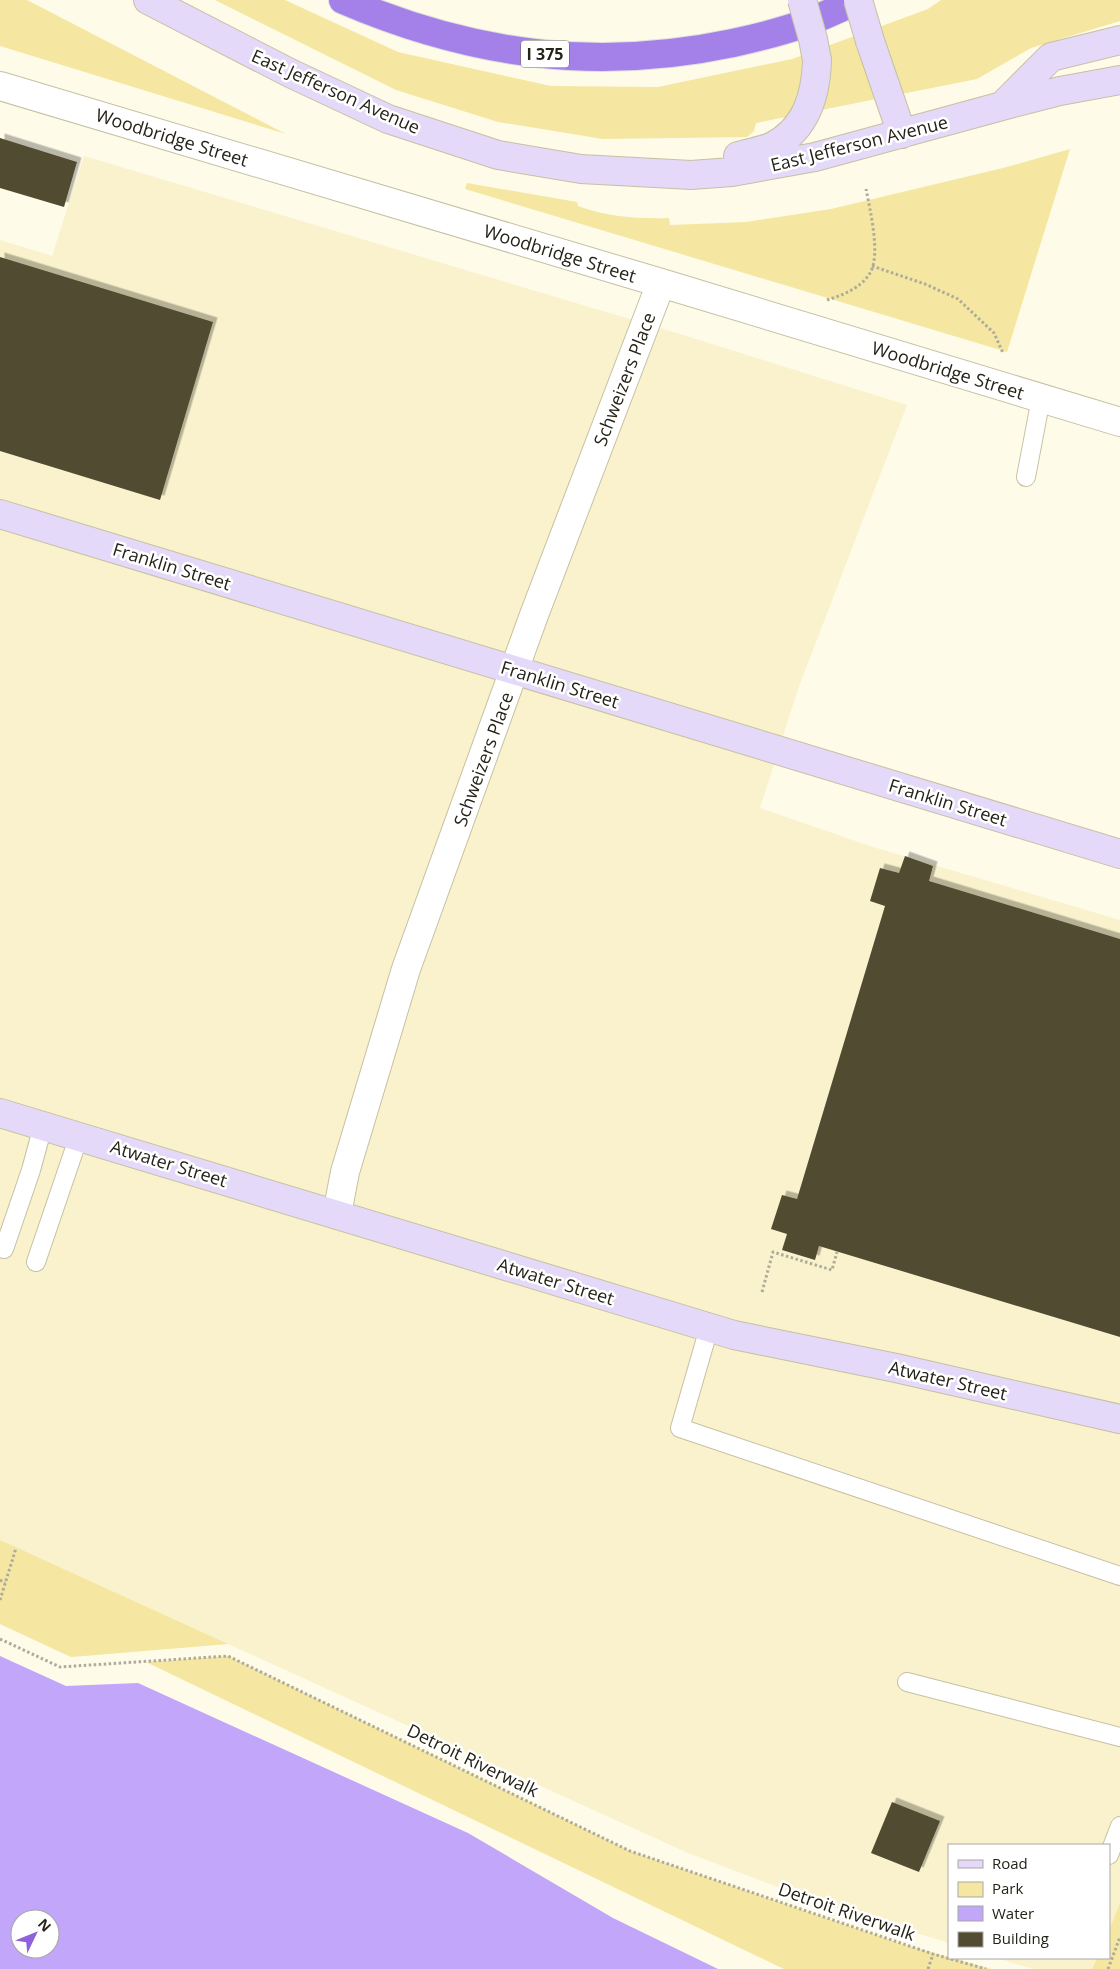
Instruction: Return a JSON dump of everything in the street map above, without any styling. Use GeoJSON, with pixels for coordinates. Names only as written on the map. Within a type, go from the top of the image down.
{"type":"FeatureCollection","features":[{"type":"Feature","properties":{"kind":"highway","name":"I 375"},"geometry":{"type":"LineString","coordinates":[[343,0],[385,18],[475,44],[521,52],[614,57],[662,54],[708,48],[754,38],[803,24],[858,0]]}},
{"type":"Feature","properties":{"kind":"street","name":"East Jefferson Avenue"},"geometry":{"type":"LineString","coordinates":[[148,0],[290,73],[388,118],[498,155],[581,169],[691,175],[732,172],[815,158],[1060,91],[1120,80]]}},
{"type":"Feature","properties":{"kind":"street"},"geometry":{"type":"LineString","coordinates":[[653,174],[769,148],[794,131],[808,110],[816,78],[817,60],[802,0]]}},
{"type":"Feature","properties":{"kind":"street"},"geometry":{"type":"LineString","coordinates":[[858,0],[902,134]]}},
{"type":"Feature","properties":{"kind":"street"},"geometry":{"type":"LineString","coordinates":[[1002,106],[1051,57],[1120,40]]}},
{"type":"Feature","properties":{"kind":"street","name":"Woodbridge Street"},"geometry":{"type":"LineString","coordinates":[[0,86],[1120,422]]}},
{"type":"Feature","properties":{"kind":"street","name":"Schweizers Place"},"geometry":{"type":"LineString","coordinates":[[337,1214],[345,1172],[406,970],[540,597],[661,283]]}},
{"type":"Feature","properties":{"kind":"street","name":"Franklin Street"},"geometry":{"type":"LineString","coordinates":[[0,514],[1120,854]]}},
{"type":"Feature","properties":{"kind":"street","name":"Atwater Street"},"geometry":{"type":"LineString","coordinates":[[0,1112],[734,1335],[896,1368],[1120,1418]]}},
{"type":"Feature","properties":{"kind":"lane"},"geometry":{"type":"LineString","coordinates":[[1026,477],[1041,398]]}},
{"type":"Feature","properties":{"kind":"lane"},"geometry":{"type":"LineString","coordinates":[[4,1249],[31,1170],[43,1126]]}},
{"type":"Feature","properties":{"kind":"lane"},"geometry":{"type":"LineString","coordinates":[[36,1262],[79,1136]]}},
{"type":"Feature","properties":{"kind":"lane"},"geometry":{"type":"LineString","coordinates":[[709,1328],[680,1428],[1120,1576]]}},
{"type":"Feature","properties":{"kind":"lane"},"geometry":{"type":"LineString","coordinates":[[907,1682],[1120,1737]]}},
{"type":"Feature","properties":{"kind":"lane"},"geometry":{"type":"LineString","coordinates":[[1110,1852],[1120,1826]]}},
{"type":"Feature","properties":{"kind":"path"},"geometry":{"type":"LineString","coordinates":[[823,301],[856,288],[870,273],[875,250],[872,218],[866,189]]}},
{"type":"Feature","properties":{"kind":"path"},"geometry":{"type":"LineString","coordinates":[[872,266],[925,284],[958,299],[994,333],[1003,351],[1003,357]]}},
{"type":"Feature","properties":{"kind":"path"},"geometry":{"type":"LineString","coordinates":[[762,1292],[773,1252],[832,1270],[837,1252]]}},
{"type":"Feature","properties":{"kind":"path"},"geometry":{"type":"LineString","coordinates":[[0,1600],[16,1548]]}},
{"type":"Feature","properties":{"kind":"path"},"geometry":{"type":"LineString","coordinates":[[0,1580],[5,1583]]}},
{"type":"Feature","properties":{"kind":"path","name":"Detroit Riverwalk"},"geometry":{"type":"LineString","coordinates":[[0,1639],[60,1667],[228,1656],[630,1851],[948,1958]]}},
{"type":"Feature","properties":{"kind":"path"},"geometry":{"type":"LineString","coordinates":[[1108,1969],[1120,1937]]}},
{"type":"Feature","properties":{"kind":"path","name":"Detroit Riverwalk"},"geometry":{"type":"LineString","coordinates":[[928,1969],[933,1954]]}},
{"type":"Feature","properties":{"kind":"path","name":"Detroit Riverwalk"},"geometry":{"type":"LineString","coordinates":[[951,1959],[986,1969]]}},
{"type":"Feature","properties":{"kind":"shaded area"},"geometry":{"type":"Polygon","coordinates":[[[84,156],[680,334],[907,405],[798,689],[760,808],[873,847],[1120,920],[1120,1903],[1110,1928],[1110,1844],[948,1844],[948,1943],[820,1903],[688,1853],[228,1644],[71,1657],[0,1624],[0,240],[52,256],[84,156]]]}},
{"type":"Feature","properties":{"kind":"shaded area"},"geometry":{"type":"Polygon","coordinates":[[[999,1959],[1097,1959],[1092,1969],[1033,1969],[999,1959]]]}},
{"type":"Feature","properties":{"kind":"green space"},"geometry":{"type":"Polygon","coordinates":[[[0,0],[27,0],[286,134],[0,46],[0,0]]]}},
{"type":"Feature","properties":{"kind":"green space"},"geometry":{"type":"Polygon","coordinates":[[[215,0],[285,0],[398,52],[551,86],[658,87],[792,59],[928,9],[941,0],[1120,0],[1120,21],[1031,48],[977,79],[756,123],[754,131],[747,137],[603,139],[498,122],[396,90],[215,0]]]}},
{"type":"Feature","properties":{"kind":"green space"},"geometry":{"type":"Polygon","coordinates":[[[1070,149],[1007,352],[465,189],[467,183],[577,202],[578,206],[612,215],[635,218],[669,218],[670,225],[746,222],[831,209],[1007,167],[1070,149]]]}},
{"type":"Feature","properties":{"kind":"green space"},"geometry":{"type":"Polygon","coordinates":[[[0,1540],[228,1644],[71,1657],[0,1624],[0,1540]]]}},
{"type":"Feature","properties":{"kind":"green space"},"geometry":{"type":"Polygon","coordinates":[[[228,1656],[630,1851],[902,1944],[948,1957],[948,1959],[955,1959],[991,1969],[784,1969],[146,1662],[228,1656]]]}},
{"type":"Feature","properties":{"kind":"green space"},"geometry":{"type":"Polygon","coordinates":[[[1120,1903],[1120,1969],[1092,1969],[1097,1959],[1110,1959],[1110,1928],[1120,1903]]]}},
{"type":"Feature","properties":{"kind":"water"},"geometry":{"type":"Polygon","coordinates":[[[0,1656],[66,1686],[138,1683],[468,1833],[613,1918],[718,1969],[0,1969],[0,1656]]]}},
{"type":"Feature","properties":{"kind":"building"},"geometry":{"type":"Polygon","coordinates":[[[0,138],[77,162],[64,207],[0,188],[0,138]]]}},
{"type":"Feature","properties":{"kind":"building"},"geometry":{"type":"Polygon","coordinates":[[[0,257],[213,322],[160,500],[0,451],[0,257]]]}},
{"type":"Feature","properties":{"kind":"building"},"geometry":{"type":"Polygon","coordinates":[[[905,856],[933,866],[929,881],[1120,939],[1120,1337],[819,1246],[815,1260],[782,1250],[787,1234],[771,1229],[782,1195],[797,1199],[885,906],[870,901],[880,868],[899,873],[905,856]]]}},
{"type":"Feature","properties":{"kind":"building"},"geometry":{"type":"Polygon","coordinates":[[[892,1802],[940,1821],[919,1872],[871,1853],[892,1802]]]}}]}
